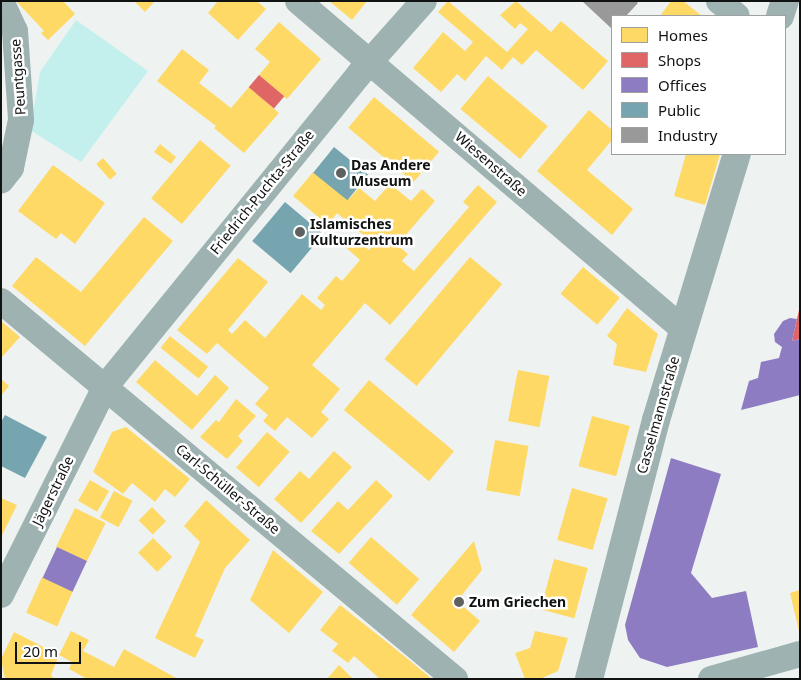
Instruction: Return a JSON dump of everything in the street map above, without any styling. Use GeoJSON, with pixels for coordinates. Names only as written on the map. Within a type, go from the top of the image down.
{"type":"FeatureCollection","features":[{"type":"Feature","properties":{"kind":"street","name":"Peuntgasse"},"geometry":{"type":"LineString","coordinates":[[1,1],[15,31],[21,120],[11,168],[1,181]]}},
{"type":"Feature","properties":{"kind":"street","name":"Wiesenstraße"},"geometry":{"type":"LineString","coordinates":[[298,1],[371,61],[683,329]]}},
{"type":"Feature","properties":{"kind":"street","name":"Friedrich-Puchta-Straße"},"geometry":{"type":"LineString","coordinates":[[105,387],[371,61],[424,1]]}},
{"type":"Feature","properties":{"kind":"street"},"geometry":{"type":"LineString","coordinates":[[719,1],[736,15]]}},
{"type":"Feature","properties":{"kind":"street"},"geometry":{"type":"LineString","coordinates":[[780,15],[785,1]]}},
{"type":"Feature","properties":{"kind":"street","name":"Casselmannstraße"},"geometry":{"type":"LineString","coordinates":[[589,679],[683,329],[737,155]]}},
{"type":"Feature","properties":{"kind":"street","name":"Carl-Schüller-Straße"},"geometry":{"type":"LineString","coordinates":[[1,300],[455,679]]}},
{"type":"Feature","properties":{"kind":"street","name":"Jägerstraße"},"geometry":{"type":"LineString","coordinates":[[1,595],[105,387]]}},
{"type":"Feature","properties":{"kind":"street"},"geometry":{"type":"LineString","coordinates":[[711,679],[800,654]]}},
{"type":"Feature","properties":{"kind":"shaded area"},"geometry":{"type":"Polygon","coordinates":[[[76,20],[148,71],[81,162],[30,130],[40,72],[76,20]]]}},
{"type":"Feature","properties":{"kind":"building: Homes"},"geometry":{"type":"Polygon","coordinates":[[[16,1],[63,1],[75,14],[48,40],[41,33],[44,31],[16,1]]]}},
{"type":"Feature","properties":{"kind":"building: Homes"},"geometry":{"type":"Polygon","coordinates":[[[134,1],[155,1],[145,12],[134,1]]]}},
{"type":"Feature","properties":{"kind":"building: Homes"},"geometry":{"type":"Polygon","coordinates":[[[218,1],[257,1],[266,9],[238,40],[208,13],[218,1]]]}},
{"type":"Feature","properties":{"kind":"building: Homes"},"geometry":{"type":"Polygon","coordinates":[[[329,1],[367,1],[352,20],[329,1]]]}},
{"type":"Feature","properties":{"kind":"building: Homes"},"geometry":{"type":"Polygon","coordinates":[[[448,1],[507,52],[528,29],[520,23],[515,29],[500,15],[516,1],[551,32],[561,21],[608,61],[583,90],[536,50],[522,65],[513,57],[502,70],[486,56],[465,81],[457,74],[441,92],[413,68],[443,32],[465,51],[473,42],[438,12],[448,1]]]}},
{"type":"Feature","properties":{"kind":"building: Homes"},"geometry":{"type":"Polygon","coordinates":[[[671,1],[683,1],[701,15],[661,15],[671,1]]]}},
{"type":"Feature","properties":{"kind":"building: Homes"},"geometry":{"type":"Polygon","coordinates":[[[279,22],[321,59],[287,99],[259,75],[270,62],[255,49],[279,22]]]}},
{"type":"Feature","properties":{"kind":"building: Homes"},"geometry":{"type":"Polygon","coordinates":[[[182,49],[209,70],[199,83],[231,108],[249,87],[279,113],[244,153],[214,128],[216,126],[157,81],[182,49]]]}},
{"type":"Feature","properties":{"kind":"building: Homes"},"geometry":{"type":"Polygon","coordinates":[[[488,76],[548,126],[520,159],[460,109],[488,76]]]}},
{"type":"Feature","properties":{"kind":"building: Homes"},"geometry":{"type":"Polygon","coordinates":[[[374,97],[439,152],[413,182],[348,128],[374,97]]]}},
{"type":"Feature","properties":{"kind":"building: Homes"},"geometry":{"type":"Polygon","coordinates":[[[589,110],[611,129],[611,141],[587,170],[633,209],[612,235],[537,171],[589,110]]]}},
{"type":"Feature","properties":{"kind":"building: Homes"},"geometry":{"type":"Polygon","coordinates":[[[200,140],[231,166],[182,224],[151,198],[200,140]]]}},
{"type":"Feature","properties":{"kind":"building: Homes"},"geometry":{"type":"Polygon","coordinates":[[[160,144],[176,157],[171,164],[154,152],[160,144]]]}},
{"type":"Feature","properties":{"kind":"building: Homes"},"geometry":{"type":"Polygon","coordinates":[[[686,155],[720,155],[705,205],[674,196],[686,155]]]}},
{"type":"Feature","properties":{"kind":"building: Homes"},"geometry":{"type":"Polygon","coordinates":[[[103,158],[117,174],[110,180],[96,164],[103,158]]]}},
{"type":"Feature","properties":{"kind":"building: Homes"},"geometry":{"type":"Polygon","coordinates":[[[53,165],[105,203],[75,244],[61,233],[56,239],[18,211],[53,165]]]}},
{"type":"Feature","properties":{"kind":"building: Homes"},"geometry":{"type":"Polygon","coordinates":[[[313,172],[349,199],[359,188],[375,201],[390,184],[411,201],[422,189],[435,201],[397,245],[408,254],[402,261],[414,271],[469,207],[463,202],[478,185],[497,202],[390,325],[365,303],[312,365],[340,389],[321,412],[329,419],[312,438],[287,417],[275,431],[263,421],[268,415],[255,404],[269,388],[217,343],[207,354],[177,330],[238,258],[268,282],[228,330],[232,334],[245,320],[265,338],[302,294],[321,310],[325,305],[317,298],[336,276],[342,281],[360,260],[342,244],[350,234],[369,250],[374,244],[337,213],[328,225],[293,196],[313,172]]]}},
{"type":"Feature","properties":{"kind":"building: Homes"},"geometry":{"type":"Polygon","coordinates":[[[144,217],[173,241],[85,346],[12,286],[36,257],[81,292],[144,217]]]}},
{"type":"Feature","properties":{"kind":"building: Homes"},"geometry":{"type":"Polygon","coordinates":[[[470,257],[502,284],[417,386],[385,359],[470,257]]]}},
{"type":"Feature","properties":{"kind":"building: Homes"},"geometry":{"type":"Polygon","coordinates":[[[583,267],[620,298],[597,325],[561,294],[583,267]]]}},
{"type":"Feature","properties":{"kind":"building: Homes"},"geometry":{"type":"Polygon","coordinates":[[[627,308],[658,334],[646,372],[613,365],[617,344],[607,336],[627,308]]]}},
{"type":"Feature","properties":{"kind":"building: Homes"},"geometry":{"type":"Polygon","coordinates":[[[1,321],[20,337],[1,358],[1,321]]]}},
{"type":"Feature","properties":{"kind":"building: Homes"},"geometry":{"type":"Polygon","coordinates":[[[170,336],[208,367],[199,378],[161,348],[170,336]]]}},
{"type":"Feature","properties":{"kind":"building: Homes"},"geometry":{"type":"Polygon","coordinates":[[[155,360],[197,396],[215,375],[229,388],[192,430],[136,382],[155,360]]]}},
{"type":"Feature","properties":{"kind":"building: Homes"},"geometry":{"type":"Polygon","coordinates":[[[518,370],[549,376],[539,427],[508,421],[518,370]]]}},
{"type":"Feature","properties":{"kind":"building: Homes"},"geometry":{"type":"Polygon","coordinates":[[[1,379],[9,386],[1,396],[1,379]]]}},
{"type":"Feature","properties":{"kind":"building: Homes"},"geometry":{"type":"Polygon","coordinates":[[[369,380],[454,451],[429,481],[344,410],[369,380]]]}},
{"type":"Feature","properties":{"kind":"building: Homes"},"geometry":{"type":"Polygon","coordinates":[[[236,399],[256,416],[238,436],[243,441],[227,459],[200,437],[216,420],[219,422],[236,399]]]}},
{"type":"Feature","properties":{"kind":"building: Homes"},"geometry":{"type":"Polygon","coordinates":[[[592,416],[630,426],[616,476],[579,466],[592,416]]]}},
{"type":"Feature","properties":{"kind":"building: Homes"},"geometry":{"type":"Polygon","coordinates":[[[126,427],[190,479],[175,497],[165,489],[155,502],[132,483],[123,494],[93,472],[112,432],[126,427]]]}},
{"type":"Feature","properties":{"kind":"building: Homes"},"geometry":{"type":"Polygon","coordinates":[[[267,432],[290,452],[259,487],[236,467],[267,432]]]}},
{"type":"Feature","properties":{"kind":"building: Homes"},"geometry":{"type":"Polygon","coordinates":[[[495,440],[528,446],[520,496],[486,490],[495,440]]]}},
{"type":"Feature","properties":{"kind":"building: Homes"},"geometry":{"type":"Polygon","coordinates":[[[334,451],[352,467],[301,523],[274,499],[300,471],[309,479],[334,451]]]}},
{"type":"Feature","properties":{"kind":"building: Homes"},"geometry":{"type":"Polygon","coordinates":[[[90,480],[109,491],[97,512],[78,501],[90,480]]]}},
{"type":"Feature","properties":{"kind":"building: Homes"},"geometry":{"type":"Polygon","coordinates":[[[376,480],[393,496],[339,554],[311,531],[338,501],[348,510],[376,480]]]}},
{"type":"Feature","properties":{"kind":"building: Homes"},"geometry":{"type":"Polygon","coordinates":[[[572,488],[608,498],[593,550],[557,540],[572,488]]]}},
{"type":"Feature","properties":{"kind":"building: Homes"},"geometry":{"type":"Polygon","coordinates":[[[114,491],[133,501],[118,527],[100,517],[114,491]]]}},
{"type":"Feature","properties":{"kind":"building: Homes"},"geometry":{"type":"Polygon","coordinates":[[[1,498],[17,505],[1,537],[1,498]]]}},
{"type":"Feature","properties":{"kind":"building: Homes"},"geometry":{"type":"Polygon","coordinates":[[[206,500],[250,540],[225,568],[195,636],[204,640],[195,658],[155,638],[200,542],[184,526],[206,500]]]}},
{"type":"Feature","properties":{"kind":"building: Homes"},"geometry":{"type":"Polygon","coordinates":[[[152,507],[166,521],[153,535],[139,520],[152,507]]]}},
{"type":"Feature","properties":{"kind":"building: Homes"},"geometry":{"type":"Polygon","coordinates":[[[75,508],[106,523],[87,562],[56,547],[75,508]]]}},
{"type":"Feature","properties":{"kind":"building: Homes"},"geometry":{"type":"Polygon","coordinates":[[[371,537],[419,579],[397,605],[349,563],[371,537]]]}},
{"type":"Feature","properties":{"kind":"building: Homes"},"geometry":{"type":"Polygon","coordinates":[[[153,538],[172,557],[157,572],[138,553],[153,538]]]}},
{"type":"Feature","properties":{"kind":"building: Homes"},"geometry":{"type":"Polygon","coordinates":[[[474,541],[482,570],[457,601],[480,621],[454,652],[411,615],[474,541]]]}},
{"type":"Feature","properties":{"kind":"building: Homes"},"geometry":{"type":"Polygon","coordinates":[[[273,550],[323,592],[289,633],[250,600],[273,550]]]}},
{"type":"Feature","properties":{"kind":"building: Homes"},"geometry":{"type":"Polygon","coordinates":[[[554,559],[588,568],[574,618],[541,609],[554,559]]]}},
{"type":"Feature","properties":{"kind":"building: Homes"},"geometry":{"type":"Polygon","coordinates":[[[42,577],[73,591],[57,626],[26,613],[42,577]]]}},
{"type":"Feature","properties":{"kind":"building: Homes"},"geometry":{"type":"Polygon","coordinates":[[[800,590],[800,631],[799,631],[790,593],[800,590]]]}},
{"type":"Feature","properties":{"kind":"building: Homes"},"geometry":{"type":"Polygon","coordinates":[[[340,605],[432,679],[380,679],[354,656],[348,663],[332,651],[338,644],[320,630],[340,605]]]}},
{"type":"Feature","properties":{"kind":"building: Homes"},"geometry":{"type":"Polygon","coordinates":[[[71,631],[89,640],[83,651],[114,667],[124,649],[178,679],[87,679],[69,669],[72,662],[59,655],[71,631]]]}},
{"type":"Feature","properties":{"kind":"building: Homes"},"geometry":{"type":"Polygon","coordinates":[[[535,631],[568,638],[558,671],[540,679],[525,679],[515,653],[530,648],[535,631]]]}},
{"type":"Feature","properties":{"kind":"building: Homes"},"geometry":{"type":"Polygon","coordinates":[[[14,632],[59,655],[51,675],[54,679],[5,679],[1,659],[14,632]]]}},
{"type":"Feature","properties":{"kind":"building: Homes"},"geometry":{"type":"Polygon","coordinates":[[[339,665],[353,679],[327,679],[339,665]]]}},
{"type":"Feature","properties":{"kind":"building: Shops"},"geometry":{"type":"Polygon","coordinates":[[[259,75],[284,96],[274,108],[249,87],[259,75]]]}},
{"type":"Feature","properties":{"kind":"building: Shops"},"geometry":{"type":"Polygon","coordinates":[[[799,310],[800,339],[792,341],[797,319],[799,310]]]}},
{"type":"Feature","properties":{"kind":"building: Offices"},"geometry":{"type":"Polygon","coordinates":[[[790,318],[797,319],[792,341],[800,339],[800,395],[741,410],[749,381],[758,378],[761,362],[779,358],[782,347],[775,342],[774,334],[783,321],[790,318]]]}},
{"type":"Feature","properties":{"kind":"building: Offices"},"geometry":{"type":"Polygon","coordinates":[[[671,458],[721,474],[691,573],[712,598],[746,591],[758,647],[667,667],[640,658],[628,640],[625,625],[671,458]]]}},
{"type":"Feature","properties":{"kind":"building: Offices"},"geometry":{"type":"Polygon","coordinates":[[[57,547],[87,561],[73,592],[43,578],[57,547]]]}},
{"type":"Feature","properties":{"kind":"building: Public"},"geometry":{"type":"Polygon","coordinates":[[[334,147],[368,175],[347,200],[313,173],[334,147]]]}},
{"type":"Feature","properties":{"kind":"building: Public"},"geometry":{"type":"Polygon","coordinates":[[[285,202],[323,234],[291,273],[252,241],[285,202]]]}},
{"type":"Feature","properties":{"kind":"building: Public"},"geometry":{"type":"Polygon","coordinates":[[[5,415],[47,437],[25,478],[1,466],[1,422],[5,415]]]}},
{"type":"Feature","properties":{"kind":"building: Industry"},"geometry":{"type":"Polygon","coordinates":[[[582,1],[636,1],[638,3],[627,15],[611,15],[611,28],[582,1]]]}},
{"type":"Feature","properties":{"kind":"place","name":"Das Andere Museum"},"geometry":{"type":"Point","coordinates":[341,173]}},
{"type":"Feature","properties":{"kind":"place","name":"Islamisches Kulturzentrum"},"geometry":{"type":"Point","coordinates":[300,232]}},
{"type":"Feature","properties":{"kind":"place","name":"Zum Griechen"},"geometry":{"type":"Point","coordinates":[459,602]}}]}
